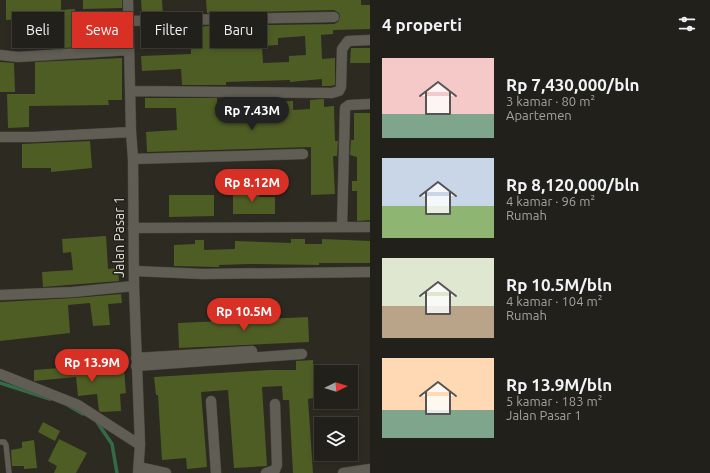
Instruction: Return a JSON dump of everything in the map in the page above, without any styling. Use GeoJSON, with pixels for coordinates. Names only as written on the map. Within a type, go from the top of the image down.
{"type":"FeatureCollection","features":[{"type":"Feature","properties":{"kind":"street","name":"Jalan Pasar 1"},"geometry":{"type":"LineString","coordinates":[[128,0],[128,12]]}},
{"type":"Feature","properties":{"kind":"street"},"geometry":{"type":"LineString","coordinates":[[133,21],[334,17]]}},
{"type":"Feature","properties":{"kind":"street"},"geometry":{"type":"LineString","coordinates":[[131,91],[332,93],[339,91],[341,87],[342,49],[345,43],[348,41],[370,40]]}},
{"type":"Feature","properties":{"kind":"street","name":"Jalan Pasar 1"},"geometry":{"type":"LineString","coordinates":[[129,50],[133,159],[136,362],[140,445],[138,470]]}},
{"type":"Feature","properties":{"kind":"street"},"geometry":{"type":"LineString","coordinates":[[0,55],[18,57],[129,50]]}},
{"type":"Feature","properties":{"kind":"street"},"geometry":{"type":"LineString","coordinates":[[342,227],[345,108],[349,104],[370,104]]}},
{"type":"Feature","properties":{"kind":"street"},"geometry":{"type":"LineString","coordinates":[[0,137],[34,137],[131,132]]}},
{"type":"Feature","properties":{"kind":"street"},"geometry":{"type":"LineString","coordinates":[[133,159],[303,154]]}},
{"type":"Feature","properties":{"kind":"street"},"geometry":{"type":"LineString","coordinates":[[133,228],[370,227]]}},
{"type":"Feature","properties":{"kind":"street"},"geometry":{"type":"LineString","coordinates":[[135,271],[203,274],[370,272]]}},
{"type":"Feature","properties":{"kind":"street"},"geometry":{"type":"LineString","coordinates":[[0,295],[73,292],[134,286]]}},
{"type":"Feature","properties":{"kind":"street"},"geometry":{"type":"LineString","coordinates":[[136,362],[302,351]]}},
{"type":"Feature","properties":{"kind":"street"},"geometry":{"type":"LineString","coordinates":[[0,374],[78,405],[140,445]]}},
{"type":"Feature","properties":{"kind":"street"},"geometry":{"type":"LineString","coordinates":[[211,401],[216,473]]}},
{"type":"Feature","properties":{"kind":"street"},"geometry":{"type":"LineString","coordinates":[[266,473],[275,470],[277,465],[275,404]]}},
{"type":"Feature","properties":{"kind":"street"},"geometry":{"type":"LineString","coordinates":[[343,473],[370,469]]}},
{"type":"Feature","properties":{"kind":"street"},"geometry":{"type":"LineString","coordinates":[[138,470],[166,473]]}},
{"type":"Feature","properties":{"kind":"lane"},"geometry":{"type":"LineString","coordinates":[[0,442],[4,442],[6,445],[9,473]]}},
{"type":"Feature","properties":{"kind":"building"},"geometry":{"type":"Polygon","coordinates":[[[6,0],[61,0],[61,10],[75,9],[75,12],[72,12],[72,47],[64,48],[64,12],[12,12],[12,20],[6,20],[6,0]]]}},
{"type":"Feature","properties":{"kind":"building"},"geometry":{"type":"Polygon","coordinates":[[[83,0],[122,0],[122,8],[83,9],[83,0]]]}},
{"type":"Feature","properties":{"kind":"building"},"geometry":{"type":"Polygon","coordinates":[[[141,0],[162,0],[163,12],[142,12],[141,0]]]}},
{"type":"Feature","properties":{"kind":"building"},"geometry":{"type":"Polygon","coordinates":[[[206,0],[361,0],[361,5],[370,5],[370,29],[333,30],[333,34],[321,35],[322,59],[335,58],[335,85],[331,86],[322,86],[322,79],[290,82],[290,80],[226,82],[226,85],[182,85],[181,69],[142,71],[141,56],[191,54],[191,48],[202,48],[202,27],[208,26],[210,26],[210,48],[262,48],[263,63],[289,62],[289,56],[306,55],[305,36],[278,38],[278,45],[267,46],[267,25],[334,24],[338,22],[340,17],[339,13],[334,10],[207,13],[206,0]]]}},
{"type":"Feature","properties":{"kind":"building"},"geometry":{"type":"Polygon","coordinates":[[[351,48],[370,48],[370,63],[350,63],[351,48]]]}},
{"type":"Feature","properties":{"kind":"building"},"geometry":{"type":"Polygon","coordinates":[[[122,58],[122,100],[108,100],[109,105],[29,106],[29,127],[8,128],[7,94],[35,94],[35,62],[122,58]]]}},
{"type":"Feature","properties":{"kind":"building"},"geometry":{"type":"Polygon","coordinates":[[[0,62],[14,63],[15,92],[0,92],[0,62]]]}},
{"type":"Feature","properties":{"kind":"building"},"geometry":{"type":"Polygon","coordinates":[[[145,98],[217,98],[217,105],[293,101],[293,110],[310,109],[310,100],[324,99],[324,107],[334,106],[335,141],[338,141],[337,156],[333,156],[335,194],[311,195],[311,147],[147,152],[146,132],[177,130],[176,108],[145,108],[145,98]]]}},
{"type":"Feature","properties":{"kind":"building"},"geometry":{"type":"Polygon","coordinates":[[[354,113],[370,113],[370,220],[357,221],[357,191],[352,191],[352,181],[357,181],[357,157],[350,155],[351,140],[354,140],[354,113]]]}},
{"type":"Feature","properties":{"kind":"building"},"geometry":{"type":"Polygon","coordinates":[[[90,141],[92,168],[51,172],[51,168],[22,168],[22,144],[90,141]]]}},
{"type":"Feature","properties":{"kind":"building"},"geometry":{"type":"Polygon","coordinates":[[[233,190],[259,190],[259,197],[275,197],[275,214],[233,214],[233,190]]]}},
{"type":"Feature","properties":{"kind":"building"},"geometry":{"type":"Polygon","coordinates":[[[169,195],[214,195],[214,216],[169,217],[169,195]]]}},
{"type":"Feature","properties":{"kind":"building"},"geometry":{"type":"Polygon","coordinates":[[[106,236],[108,269],[118,268],[119,281],[43,287],[42,272],[73,270],[71,252],[63,253],[62,239],[106,236]]]}},
{"type":"Feature","properties":{"kind":"building"},"geometry":{"type":"Polygon","coordinates":[[[291,239],[305,239],[305,244],[322,244],[322,239],[370,241],[370,263],[319,263],[319,265],[249,264],[219,265],[219,267],[174,266],[174,245],[195,244],[195,240],[204,240],[204,250],[235,249],[235,241],[291,243],[291,239]]]}},
{"type":"Feature","properties":{"kind":"building"},"geometry":{"type":"Polygon","coordinates":[[[121,294],[122,303],[108,304],[110,325],[93,326],[90,303],[68,305],[70,333],[0,341],[0,302],[121,294]]]}},
{"type":"Feature","properties":{"kind":"building"},"geometry":{"type":"Polygon","coordinates":[[[308,317],[309,342],[179,348],[178,323],[308,317]]]}},
{"type":"Feature","properties":{"kind":"building"},"geometry":{"type":"Polygon","coordinates":[[[313,360],[313,398],[308,399],[313,473],[293,473],[289,400],[283,400],[282,386],[262,387],[267,466],[234,468],[228,390],[201,392],[207,467],[187,469],[186,458],[162,460],[158,395],[156,395],[154,377],[269,370],[296,370],[296,361],[313,360]]]}},
{"type":"Feature","properties":{"kind":"building"},"geometry":{"type":"Polygon","coordinates":[[[110,364],[110,370],[124,369],[126,393],[120,394],[121,411],[99,411],[97,394],[78,396],[76,377],[34,381],[34,370],[110,364]]]}},
{"type":"Feature","properties":{"kind":"building"},"geometry":{"type":"Polygon","coordinates":[[[43,422],[60,431],[55,441],[38,432],[43,422]]]}},
{"type":"Feature","properties":{"kind":"building"},"geometry":{"type":"Polygon","coordinates":[[[59,439],[87,453],[76,473],[54,473],[57,466],[48,461],[59,439]]]}},
{"type":"Feature","properties":{"kind":"building"},"geometry":{"type":"Polygon","coordinates":[[[34,440],[37,468],[24,469],[24,466],[12,466],[11,450],[22,448],[22,442],[34,440]]]}},
{"type":"Feature","properties":{"kind":"waterway"},"geometry":{"type":"LineString","coordinates":[[0,383],[50,399]]}},
{"type":"Feature","properties":{"kind":"waterway"},"geometry":{"type":"LineString","coordinates":[[69,406],[83,414]]}},
{"type":"Feature","properties":{"kind":"waterway"},"geometry":{"type":"LineString","coordinates":[[97,422],[112,444],[117,473]]}}]}
